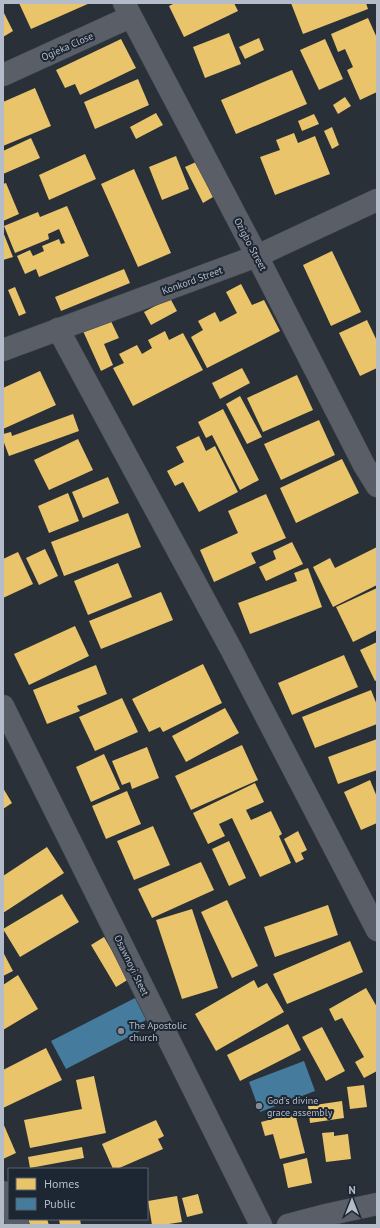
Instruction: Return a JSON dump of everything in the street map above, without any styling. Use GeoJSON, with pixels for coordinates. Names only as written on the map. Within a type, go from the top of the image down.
{"type":"FeatureCollection","features":[{"type":"Feature","properties":{"kind":"street","name":"Ogieka Close"},"geometry":{"type":"LineString","coordinates":[[3,75],[127,10]]}},
{"type":"Feature","properties":{"kind":"street","name":"Ozigbo Street"},"geometry":{"type":"LineString","coordinates":[[127,10],[257,256],[371,462],[377,486]]}},
{"type":"Feature","properties":{"kind":"street","name":"Konkord Street"},"geometry":{"type":"LineString","coordinates":[[3,350],[257,256],[377,200]]}},
{"type":"Feature","properties":{"kind":"street"},"geometry":{"type":"LineString","coordinates":[[58,329],[231,649],[377,930]]}},
{"type":"Feature","properties":{"kind":"street","name":"Osawnoyi Steet"},"geometry":{"type":"LineString","coordinates":[[3,706],[261,1225]]}},
{"type":"Feature","properties":{"kind":"street"},"geometry":{"type":"LineString","coordinates":[[3,1192],[8,1203]]}},
{"type":"Feature","properties":{"kind":"street"},"geometry":{"type":"LineString","coordinates":[[288,1225],[328,1220],[377,1204]]}},
{"type":"Feature","properties":{"kind":"building: Homes"},"geometry":{"type":"Polygon","coordinates":[[[19,3],[90,3],[31,29],[19,3]]]}},
{"type":"Feature","properties":{"kind":"building: Homes"},"geometry":{"type":"Polygon","coordinates":[[[175,3],[234,3],[238,11],[184,37],[169,6],[175,3]]]}},
{"type":"Feature","properties":{"kind":"building: Homes"},"geometry":{"type":"Polygon","coordinates":[[[291,3],[366,3],[368,9],[303,34],[291,3]]]}},
{"type":"Feature","properties":{"kind":"building: Homes"},"geometry":{"type":"Polygon","coordinates":[[[3,11],[13,31],[3,37],[3,11]]]}},
{"type":"Feature","properties":{"kind":"building: Homes"},"geometry":{"type":"Polygon","coordinates":[[[368,18],[377,38],[377,92],[360,100],[347,70],[353,67],[345,49],[338,52],[331,34],[368,18]]]}},
{"type":"Feature","properties":{"kind":"building: Homes"},"geometry":{"type":"Polygon","coordinates":[[[229,33],[241,64],[205,78],[193,47],[229,33]]]}},
{"type":"Feature","properties":{"kind":"building: Homes"},"geometry":{"type":"Polygon","coordinates":[[[259,38],[264,50],[245,59],[239,47],[259,38]]]}},
{"type":"Feature","properties":{"kind":"building: Homes"},"geometry":{"type":"Polygon","coordinates":[[[121,39],[136,68],[80,95],[75,84],[65,88],[56,70],[121,39]]]}},
{"type":"Feature","properties":{"kind":"building: Homes"},"geometry":{"type":"Polygon","coordinates":[[[325,39],[343,79],[319,90],[300,50],[325,39]]]}},
{"type":"Feature","properties":{"kind":"building: Homes"},"geometry":{"type":"Polygon","coordinates":[[[292,70],[307,104],[236,134],[221,100],[292,70]]]}},
{"type":"Feature","properties":{"kind":"building: Homes"},"geometry":{"type":"Polygon","coordinates":[[[138,79],[149,105],[95,129],[84,102],[138,79]]]}},
{"type":"Feature","properties":{"kind":"building: Homes"},"geometry":{"type":"Polygon","coordinates":[[[35,88],[51,126],[3,146],[3,102],[35,88]]]}},
{"type":"Feature","properties":{"kind":"building: Homes"},"geometry":{"type":"Polygon","coordinates":[[[345,97],[351,106],[338,114],[333,105],[345,97]]]}},
{"type":"Feature","properties":{"kind":"building: Homes"},"geometry":{"type":"Polygon","coordinates":[[[156,113],[163,125],[136,139],[130,127],[156,113]]]}},
{"type":"Feature","properties":{"kind":"building: Homes"},"geometry":{"type":"Polygon","coordinates":[[[314,114],[319,124],[302,131],[298,121],[314,114]]]}},
{"type":"Feature","properties":{"kind":"building: Homes"},"geometry":{"type":"Polygon","coordinates":[[[332,127],[339,145],[332,149],[324,131],[332,127]]]}},
{"type":"Feature","properties":{"kind":"building: Homes"},"geometry":{"type":"Polygon","coordinates":[[[294,133],[298,143],[315,136],[330,174],[275,195],[260,157],[280,150],[276,140],[294,133]]]}},
{"type":"Feature","properties":{"kind":"building: Homes"},"geometry":{"type":"Polygon","coordinates":[[[31,138],[40,158],[3,174],[3,151],[31,138]]]}},
{"type":"Feature","properties":{"kind":"building: Homes"},"geometry":{"type":"Polygon","coordinates":[[[85,154],[96,179],[49,200],[39,175],[85,154]]]}},
{"type":"Feature","properties":{"kind":"building: Homes"},"geometry":{"type":"Polygon","coordinates":[[[176,156],[189,189],[162,200],[149,167],[176,156]]]}},
{"type":"Feature","properties":{"kind":"building: Homes"},"geometry":{"type":"Polygon","coordinates":[[[196,162],[213,197],[203,203],[185,167],[196,162]]]}},
{"type":"Feature","properties":{"kind":"building: Homes"},"geometry":{"type":"Polygon","coordinates":[[[134,169],[171,253],[138,267],[101,184],[134,169]]]}},
{"type":"Feature","properties":{"kind":"building: Homes"},"geometry":{"type":"Polygon","coordinates":[[[6,183],[19,214],[3,221],[3,184],[6,183]]]}},
{"type":"Feature","properties":{"kind":"building: Homes"},"geometry":{"type":"Polygon","coordinates":[[[67,206],[89,256],[39,277],[36,269],[25,274],[17,256],[30,250],[33,256],[44,251],[42,246],[59,239],[61,244],[65,243],[59,229],[48,234],[49,239],[15,253],[4,226],[38,212],[40,217],[67,206]]]}},
{"type":"Feature","properties":{"kind":"building: Homes"},"geometry":{"type":"Polygon","coordinates":[[[3,232],[13,257],[3,260],[3,232]]]}},
{"type":"Feature","properties":{"kind":"building: Homes"},"geometry":{"type":"Polygon","coordinates":[[[332,251],[361,312],[331,326],[303,265],[332,251]]]}},
{"type":"Feature","properties":{"kind":"building: Homes"},"geometry":{"type":"Polygon","coordinates":[[[124,269],[130,283],[61,311],[55,297],[124,269]]]}},
{"type":"Feature","properties":{"kind":"building: Homes"},"geometry":{"type":"Polygon","coordinates":[[[241,284],[252,305],[264,300],[280,331],[207,368],[191,337],[203,330],[198,321],[215,312],[220,322],[237,313],[226,292],[241,284]]]}},
{"type":"Feature","properties":{"kind":"building: Homes"},"geometry":{"type":"Polygon","coordinates":[[[15,287],[26,313],[19,316],[8,290],[15,287]]]}},
{"type":"Feature","properties":{"kind":"building: Homes"},"geometry":{"type":"Polygon","coordinates":[[[170,298],[177,311],[151,325],[144,312],[170,298]]]}},
{"type":"Feature","properties":{"kind":"building: Homes"},"geometry":{"type":"Polygon","coordinates":[[[110,319],[119,338],[104,344],[113,365],[101,371],[83,331],[110,319]]]}},
{"type":"Feature","properties":{"kind":"building: Homes"},"geometry":{"type":"Polygon","coordinates":[[[367,320],[377,341],[377,368],[360,376],[339,333],[367,320]]]}},
{"type":"Feature","properties":{"kind":"building: Homes"},"geometry":{"type":"Polygon","coordinates":[[[165,331],[169,340],[183,333],[203,370],[133,406],[113,368],[124,363],[119,354],[137,345],[142,354],[152,348],[148,340],[165,331]]]}},
{"type":"Feature","properties":{"kind":"building: Homes"},"geometry":{"type":"Polygon","coordinates":[[[242,368],[250,383],[220,399],[212,383],[242,368]]]}},
{"type":"Feature","properties":{"kind":"building: Homes"},"geometry":{"type":"Polygon","coordinates":[[[40,371],[56,405],[3,429],[3,388],[40,371]]]}},
{"type":"Feature","properties":{"kind":"building: Homes"},"geometry":{"type":"Polygon","coordinates":[[[297,375],[313,410],[263,432],[247,398],[297,375]]]}},
{"type":"Feature","properties":{"kind":"building: Homes"},"geometry":{"type":"Polygon","coordinates":[[[240,396],[262,437],[247,444],[226,404],[240,396]]]}},
{"type":"Feature","properties":{"kind":"building: Homes"},"geometry":{"type":"Polygon","coordinates":[[[223,409],[259,480],[240,490],[212,435],[206,438],[198,422],[223,409]]]}},
{"type":"Feature","properties":{"kind":"building: Homes"},"geometry":{"type":"Polygon","coordinates":[[[73,414],[79,431],[9,456],[3,440],[3,434],[11,432],[12,436],[73,414]]]}},
{"type":"Feature","properties":{"kind":"building: Homes"},"geometry":{"type":"Polygon","coordinates":[[[319,420],[335,455],[281,480],[264,444],[319,420]]]}},
{"type":"Feature","properties":{"kind":"building: Homes"},"geometry":{"type":"Polygon","coordinates":[[[199,436],[206,451],[215,446],[238,492],[199,512],[183,482],[175,486],[167,471],[184,462],[176,447],[199,436]]]}},
{"type":"Feature","properties":{"kind":"building: Homes"},"geometry":{"type":"Polygon","coordinates":[[[78,439],[93,470],[49,490],[34,460],[78,439]]]}},
{"type":"Feature","properties":{"kind":"building: Homes"},"geometry":{"type":"Polygon","coordinates":[[[342,459],[359,493],[296,523],[280,488],[342,459]]]}},
{"type":"Feature","properties":{"kind":"building: Homes"},"geometry":{"type":"Polygon","coordinates":[[[108,477],[119,503],[83,518],[72,492],[108,477]]]}},
{"type":"Feature","properties":{"kind":"building: Homes"},"geometry":{"type":"Polygon","coordinates":[[[68,493],[79,521],[49,533],[38,506],[68,493]]]}},
{"type":"Feature","properties":{"kind":"building: Homes"},"geometry":{"type":"Polygon","coordinates":[[[266,494],[286,538],[251,553],[256,563],[214,582],[200,550],[238,533],[228,511],[266,494]]]}},
{"type":"Feature","properties":{"kind":"building: Homes"},"geometry":{"type":"Polygon","coordinates":[[[128,513],[141,547],[64,576],[51,542],[128,513]]]}},
{"type":"Feature","properties":{"kind":"building: Homes"},"geometry":{"type":"Polygon","coordinates":[[[292,542],[303,564],[266,581],[259,567],[276,559],[273,551],[292,542]]]}},
{"type":"Feature","properties":{"kind":"building: Homes"},"geometry":{"type":"Polygon","coordinates":[[[377,547],[377,585],[333,607],[313,567],[330,558],[335,568],[377,547]]]}},
{"type":"Feature","properties":{"kind":"building: Homes"},"geometry":{"type":"Polygon","coordinates":[[[45,549],[58,576],[39,585],[26,558],[45,549]]]}},
{"type":"Feature","properties":{"kind":"building: Homes"},"geometry":{"type":"Polygon","coordinates":[[[18,552],[33,584],[3,598],[3,559],[18,552]]]}},
{"type":"Feature","properties":{"kind":"building: Homes"},"geometry":{"type":"Polygon","coordinates":[[[118,563],[132,597],[88,615],[74,581],[118,563]]]}},
{"type":"Feature","properties":{"kind":"building: Homes"},"geometry":{"type":"Polygon","coordinates":[[[308,568],[322,607],[250,634],[238,603],[297,581],[294,573],[308,568]]]}},
{"type":"Feature","properties":{"kind":"building: Homes"},"geometry":{"type":"Polygon","coordinates":[[[377,588],[377,630],[353,642],[336,607],[377,588]]]}},
{"type":"Feature","properties":{"kind":"building: Homes"},"geometry":{"type":"Polygon","coordinates":[[[161,592],[173,620],[101,649],[89,621],[161,592]]]}},
{"type":"Feature","properties":{"kind":"building: Homes"},"geometry":{"type":"Polygon","coordinates":[[[75,626],[89,656],[29,685],[14,654],[75,626]]]}},
{"type":"Feature","properties":{"kind":"building: Homes"},"geometry":{"type":"Polygon","coordinates":[[[377,642],[377,680],[375,681],[360,650],[377,642]]]}},
{"type":"Feature","properties":{"kind":"building: Homes"},"geometry":{"type":"Polygon","coordinates":[[[344,655],[358,687],[292,715],[278,683],[344,655]]]}},
{"type":"Feature","properties":{"kind":"building: Homes"},"geometry":{"type":"Polygon","coordinates":[[[203,664],[222,703],[163,732],[160,727],[149,732],[132,699],[203,664]]]}},
{"type":"Feature","properties":{"kind":"building: Homes"},"geometry":{"type":"Polygon","coordinates":[[[96,665],[107,694],[77,706],[80,711],[47,724],[33,690],[96,665]]]}},
{"type":"Feature","properties":{"kind":"building: Homes"},"geometry":{"type":"Polygon","coordinates":[[[371,690],[377,705],[377,724],[315,748],[302,717],[371,690]]]}},
{"type":"Feature","properties":{"kind":"building: Homes"},"geometry":{"type":"Polygon","coordinates":[[[122,698],[138,732],[95,751],[79,717],[122,698]]]}},
{"type":"Feature","properties":{"kind":"building: Homes"},"geometry":{"type":"Polygon","coordinates":[[[225,708],[239,733],[186,762],[172,736],[225,708]]]}},
{"type":"Feature","properties":{"kind":"building: Homes"},"geometry":{"type":"Polygon","coordinates":[[[377,739],[377,770],[338,784],[328,757],[377,739]]]}},
{"type":"Feature","properties":{"kind":"building: Homes"},"geometry":{"type":"Polygon","coordinates":[[[242,745],[258,780],[191,810],[175,776],[242,745]]]}},
{"type":"Feature","properties":{"kind":"building: Homes"},"geometry":{"type":"Polygon","coordinates":[[[147,747],[159,778],[132,789],[130,782],[122,785],[112,761],[147,747]]]}},
{"type":"Feature","properties":{"kind":"building: Homes"},"geometry":{"type":"Polygon","coordinates":[[[104,754],[120,789],[91,802],[76,767],[104,754]]]}},
{"type":"Feature","properties":{"kind":"building: Homes"},"geometry":{"type":"Polygon","coordinates":[[[370,780],[377,797],[377,823],[361,830],[344,792],[370,780]]]}},
{"type":"Feature","properties":{"kind":"building: Homes"},"geometry":{"type":"Polygon","coordinates":[[[255,783],[264,802],[246,810],[251,820],[271,811],[282,834],[279,836],[291,863],[260,877],[232,818],[219,824],[225,836],[208,844],[193,813],[255,783]]]}},
{"type":"Feature","properties":{"kind":"building: Homes"},"geometry":{"type":"Polygon","coordinates":[[[3,788],[12,803],[3,809],[3,788]]]}},
{"type":"Feature","properties":{"kind":"building: Homes"},"geometry":{"type":"Polygon","coordinates":[[[127,791],[141,824],[106,839],[92,806],[127,791]]]}},
{"type":"Feature","properties":{"kind":"building: Homes"},"geometry":{"type":"Polygon","coordinates":[[[153,826],[170,865],[134,880],[117,841],[153,826]]]}},
{"type":"Feature","properties":{"kind":"building: Homes"},"geometry":{"type":"Polygon","coordinates":[[[298,831],[307,850],[301,853],[304,859],[296,863],[284,839],[298,831]]]}},
{"type":"Feature","properties":{"kind":"building: Homes"},"geometry":{"type":"Polygon","coordinates":[[[229,841],[246,878],[229,886],[212,849],[229,841]]]}},
{"type":"Feature","properties":{"kind":"building: Homes"},"geometry":{"type":"Polygon","coordinates":[[[47,847],[64,873],[3,913],[3,876],[47,847]]]}},
{"type":"Feature","properties":{"kind":"building: Homes"},"geometry":{"type":"Polygon","coordinates":[[[201,862],[214,890],[152,918],[138,889],[201,862]]]}},
{"type":"Feature","properties":{"kind":"building: Homes"},"geometry":{"type":"Polygon","coordinates":[[[62,894],[79,922],[20,957],[3,929],[62,894]]]}},
{"type":"Feature","properties":{"kind":"building: Homes"},"geometry":{"type":"Polygon","coordinates":[[[227,900],[258,966],[232,978],[201,912],[227,900]]]}},
{"type":"Feature","properties":{"kind":"building: Homes"},"geometry":{"type":"Polygon","coordinates":[[[328,905],[338,935],[275,957],[264,927],[328,905]]]}},
{"type":"Feature","properties":{"kind":"building: Homes"},"geometry":{"type":"Polygon","coordinates":[[[192,909],[218,988],[182,999],[156,920],[192,909]]]}},
{"type":"Feature","properties":{"kind":"building: Homes"},"geometry":{"type":"Polygon","coordinates":[[[104,937],[129,979],[116,987],[91,945],[104,937]]]}},
{"type":"Feature","properties":{"kind":"building: Homes"},"geometry":{"type":"Polygon","coordinates":[[[350,941],[363,972],[287,1004],[273,974],[350,941]]]}},
{"type":"Feature","properties":{"kind":"building: Homes"},"geometry":{"type":"Polygon","coordinates":[[[3,952],[13,971],[3,976],[3,952]]]}},
{"type":"Feature","properties":{"kind":"building: Homes"},"geometry":{"type":"Polygon","coordinates":[[[18,975],[38,1009],[3,1030],[3,985],[18,975]]]}},
{"type":"Feature","properties":{"kind":"building: Homes"},"geometry":{"type":"Polygon","coordinates":[[[254,980],[258,988],[267,983],[284,1012],[216,1051],[195,1014],[254,980]]]}},
{"type":"Feature","properties":{"kind":"building: Homes"},"geometry":{"type":"Polygon","coordinates":[[[366,988],[377,1007],[377,1071],[364,1078],[355,1062],[364,1057],[342,1018],[335,1021],[329,1009],[366,988]]]}},
{"type":"Feature","properties":{"kind":"building: Homes"},"geometry":{"type":"Polygon","coordinates":[[[288,1024],[301,1050],[240,1081],[227,1055],[288,1024]]]}},
{"type":"Feature","properties":{"kind":"building: Homes"},"geometry":{"type":"Polygon","coordinates":[[[322,1027],[345,1071],[326,1081],[302,1037],[322,1027]]]}},
{"type":"Feature","properties":{"kind":"building: Homes"},"geometry":{"type":"Polygon","coordinates":[[[46,1048],[62,1080],[3,1108],[3,1070],[46,1048]]]}},
{"type":"Feature","properties":{"kind":"building: Homes"},"geometry":{"type":"Polygon","coordinates":[[[94,1076],[106,1133],[30,1148],[24,1120],[82,1109],[76,1080],[94,1076]]]}},
{"type":"Feature","properties":{"kind":"building: Homes"},"geometry":{"type":"Polygon","coordinates":[[[364,1085],[367,1107],[350,1109],[347,1087],[364,1085]]]}},
{"type":"Feature","properties":{"kind":"building: Homes"},"geometry":{"type":"Polygon","coordinates":[[[342,1101],[344,1118],[310,1123],[308,1106],[342,1101]]]}},
{"type":"Feature","properties":{"kind":"building: Homes"},"geometry":{"type":"Polygon","coordinates":[[[295,1113],[305,1153],[280,1159],[273,1134],[265,1136],[261,1122],[295,1113]]]}},
{"type":"Feature","properties":{"kind":"building: Homes"},"geometry":{"type":"Polygon","coordinates":[[[156,1120],[164,1136],[158,1139],[163,1149],[119,1168],[113,1168],[102,1144],[156,1120]]]}},
{"type":"Feature","properties":{"kind":"building: Homes"},"geometry":{"type":"Polygon","coordinates":[[[3,1123],[16,1153],[3,1159],[3,1123]]]}},
{"type":"Feature","properties":{"kind":"building: Homes"},"geometry":{"type":"Polygon","coordinates":[[[334,1132],[334,1136],[348,1134],[351,1159],[326,1162],[322,1133],[334,1132]]]}},
{"type":"Feature","properties":{"kind":"building: Homes"},"geometry":{"type":"Polygon","coordinates":[[[82,1147],[84,1158],[30,1168],[28,1157],[82,1147]]]}},
{"type":"Feature","properties":{"kind":"building: Homes"},"geometry":{"type":"Polygon","coordinates":[[[307,1158],[312,1183],[288,1188],[283,1164],[307,1158]]]}},
{"type":"Feature","properties":{"kind":"building: Homes"},"geometry":{"type":"Polygon","coordinates":[[[198,1194],[203,1213],[187,1217],[182,1198],[198,1194]]]}},
{"type":"Feature","properties":{"kind":"building: Homes"},"geometry":{"type":"Polygon","coordinates":[[[177,1196],[182,1222],[152,1225],[148,1201],[177,1196]]]}},
{"type":"Feature","properties":{"kind":"building: Homes"},"geometry":{"type":"Polygon","coordinates":[[[28,1220],[47,1220],[49,1225],[30,1225],[28,1220]]]}},
{"type":"Feature","properties":{"kind":"building: Homes"},"geometry":{"type":"Polygon","coordinates":[[[59,1220],[80,1220],[81,1225],[60,1225],[59,1220]]]}},
{"type":"Feature","properties":{"kind":"building: Public"},"geometry":{"type":"Polygon","coordinates":[[[135,998],[146,1020],[137,1025],[140,1031],[66,1069],[51,1041],[135,998]]]}},
{"type":"Feature","properties":{"kind":"building: Public"},"geometry":{"type":"Polygon","coordinates":[[[304,1061],[315,1091],[260,1112],[249,1082],[304,1061]]]}},
{"type":"Feature","properties":{"kind":"place","name":"The Apostolic church"},"geometry":{"type":"Point","coordinates":[121,1031]}},
{"type":"Feature","properties":{"kind":"place","name":"God's divine grace assembly"},"geometry":{"type":"Point","coordinates":[259,1106]}}]}
